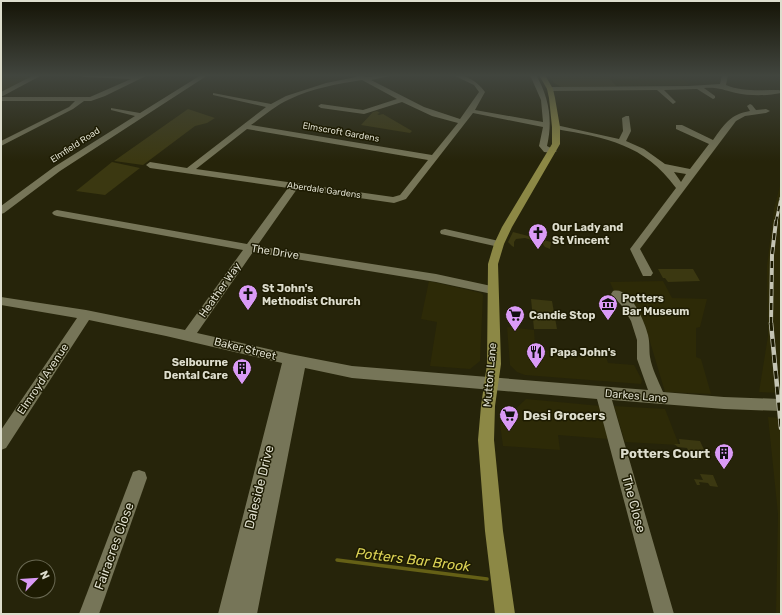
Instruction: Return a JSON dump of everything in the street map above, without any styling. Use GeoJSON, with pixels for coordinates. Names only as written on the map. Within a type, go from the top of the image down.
{"type":"FeatureCollection","features":[{"type":"Feature","properties":{"kind":"main road","name":"Mutton Lane"},"geometry":{"type":"LineString","coordinates":[[505,614],[494,531],[486,440],[488,406],[494,364],[492,290],[493,264],[499,244],[556,144],[551,126],[550,104]]}},
{"type":"Feature","properties":{"kind":"street"},"geometry":{"type":"LineString","coordinates":[[1,144],[70,109],[76,104]]}},
{"type":"Feature","properties":{"kind":"street","name":"Elmfield Road"},"geometry":{"type":"LineString","coordinates":[[1,211],[57,169],[158,104]]}},
{"type":"Feature","properties":{"kind":"street"},"geometry":{"type":"LineString","coordinates":[[261,104],[272,106]]}},
{"type":"Feature","properties":{"kind":"street"},"geometry":{"type":"LineString","coordinates":[[188,171],[276,104]]}},
{"type":"Feature","properties":{"kind":"street"},"geometry":{"type":"LineString","coordinates":[[321,106],[364,112],[390,104]]}},
{"type":"Feature","properties":{"kind":"street"},"geometry":{"type":"LineString","coordinates":[[413,104],[445,119],[462,122]]}},
{"type":"Feature","properties":{"kind":"street","name":"Aberdale Gardens"},"geometry":{"type":"LineString","coordinates":[[150,166],[394,200],[404,197],[475,104]]}},
{"type":"Feature","properties":{"kind":"street"},"geometry":{"type":"LineString","coordinates":[[647,274],[635,249],[713,143],[733,119],[752,109],[766,111]]}},
{"type":"Feature","properties":{"kind":"street"},"geometry":{"type":"LineString","coordinates":[[114,110],[140,115]]}},
{"type":"Feature","properties":{"kind":"street"},"geometry":{"type":"LineString","coordinates":[[471,111],[622,141],[644,152],[661,164],[673,175],[680,188]]}},
{"type":"Feature","properties":{"kind":"street"},"geometry":{"type":"LineString","coordinates":[[622,141],[627,131],[626,118]]}},
{"type":"Feature","properties":{"kind":"street","name":"Elmscroft Gardens"},"geometry":{"type":"LineString","coordinates":[[245,126],[434,158]]}},
{"type":"Feature","properties":{"kind":"street"},"geometry":{"type":"LineString","coordinates":[[680,127],[713,143]]}},
{"type":"Feature","properties":{"kind":"street"},"geometry":{"type":"LineString","coordinates":[[661,164],[676,170],[692,172]]}},
{"type":"Feature","properties":{"kind":"street","name":"Heather Way"},"geometry":{"type":"LineString","coordinates":[[188,335],[294,186]]}},
{"type":"Feature","properties":{"kind":"street","name":"The Drive"},"geometry":{"type":"LineString","coordinates":[[57,213],[250,248],[436,278],[492,290]]}},
{"type":"Feature","properties":{"kind":"street"},"geometry":{"type":"LineString","coordinates":[[445,232],[499,244]]}},
{"type":"Feature","properties":{"kind":"street"},"geometry":{"type":"LineString","coordinates":[[617,294],[623,298],[627,304],[640,330],[643,339],[643,357],[658,398]]}},
{"type":"Feature","properties":{"kind":"street","name":"Baker Street"},"geometry":{"type":"LineString","coordinates":[[1,301],[86,315],[188,335],[295,362],[352,372],[491,384]]}},
{"type":"Feature","properties":{"kind":"street","name":"Elmroyd Avenue"},"geometry":{"type":"LineString","coordinates":[[1,443],[86,315]]}},
{"type":"Feature","properties":{"kind":"street","name":"Daleside Drive"},"geometry":{"type":"LineString","coordinates":[[228,614],[295,362]]}},
{"type":"Feature","properties":{"kind":"street","name":"Daleside Drive"},"geometry":{"type":"LineString","coordinates":[[247,614],[295,362]]}},
{"type":"Feature","properties":{"kind":"street","name":"Darkes Lane"},"geometry":{"type":"LineString","coordinates":[[491,384],[724,403],[781,405]]}},
{"type":"Feature","properties":{"kind":"street","name":"The Close"},"geometry":{"type":"LineString","coordinates":[[603,393],[664,614]]}},
{"type":"Feature","properties":{"kind":"street","name":"Fairacres Close"},"geometry":{"type":"LineString","coordinates":[[88,614],[139,478]]}},
{"type":"Feature","properties":{"kind":"shaded area"},"geometry":{"type":"Polygon","coordinates":[[[188,109],[215,118],[207,123],[195,126],[143,165],[114,161],[188,109]]]}},
{"type":"Feature","properties":{"kind":"shaded area"},"geometry":{"type":"Polygon","coordinates":[[[377,111],[380,113],[377,114],[383,114],[412,131],[410,133],[361,125],[373,112],[377,111]]]}},
{"type":"Feature","properties":{"kind":"shaded area"},"geometry":{"type":"Polygon","coordinates":[[[112,162],[140,168],[105,195],[76,191],[112,162]]]}},
{"type":"Feature","properties":{"kind":"shaded area"},"geometry":{"type":"Polygon","coordinates":[[[781,182],[781,393],[759,392],[768,336],[767,266],[774,209],[781,182]]]}},
{"type":"Feature","properties":{"kind":"shaded area"},"geometry":{"type":"Polygon","coordinates":[[[513,232],[551,242],[550,249],[545,247],[542,243],[525,238],[516,239],[514,242],[514,247],[508,242],[513,232]]]}},
{"type":"Feature","properties":{"kind":"shaded area"},"geometry":{"type":"Polygon","coordinates":[[[658,269],[693,269],[700,281],[668,282],[665,278],[663,278],[658,269]]]}},
{"type":"Feature","properties":{"kind":"shaded area"},"geometry":{"type":"Polygon","coordinates":[[[429,281],[481,293],[483,295],[480,361],[470,369],[430,366],[437,322],[421,319],[429,281]]]}},
{"type":"Feature","properties":{"kind":"shaded area"},"geometry":{"type":"Polygon","coordinates":[[[663,281],[672,298],[707,299],[700,327],[696,328],[696,357],[701,359],[711,394],[665,392],[645,325],[629,296],[626,293],[614,291],[610,282],[663,281]]]}},
{"type":"Feature","properties":{"kind":"shaded area"},"geometry":{"type":"Polygon","coordinates":[[[531,299],[552,301],[557,329],[534,329],[531,299]]]}},
{"type":"Feature","properties":{"kind":"shaded area"},"geometry":{"type":"Polygon","coordinates":[[[507,327],[534,330],[535,345],[542,350],[605,354],[608,363],[634,365],[642,380],[641,384],[525,375],[517,372],[510,365],[507,327]]]}},
{"type":"Feature","properties":{"kind":"shaded area"},"geometry":{"type":"Polygon","coordinates":[[[526,399],[601,406],[609,439],[558,435],[560,450],[503,446],[500,424],[526,399]]]}},
{"type":"Feature","properties":{"kind":"shaded area"},"geometry":{"type":"Polygon","coordinates":[[[614,406],[665,409],[679,445],[625,442],[614,406]]]}},
{"type":"Feature","properties":{"kind":"shaded area"},"geometry":{"type":"Polygon","coordinates":[[[768,417],[781,418],[781,614],[776,614],[778,514],[768,417]]]}},
{"type":"Feature","properties":{"kind":"shaded area"},"geometry":{"type":"Polygon","coordinates":[[[679,439],[700,441],[705,452],[701,452],[702,454],[696,454],[699,460],[693,460],[687,448],[678,447],[674,444],[680,444],[679,439]]]}},
{"type":"Feature","properties":{"kind":"shaded area"},"geometry":{"type":"Polygon","coordinates":[[[700,474],[713,475],[718,487],[710,486],[708,483],[699,482],[700,485],[697,485],[694,479],[703,480],[700,474]]]}},
{"type":"Feature","properties":{"kind":"waterway","name":"Potters Bar Brook"},"geometry":{"type":"LineString","coordinates":[[337,560],[487,579]]}},
{"type":"Feature","properties":{"kind":"railway"},"geometry":{"type":"LineString","coordinates":[[776,222],[781,198]]}},
{"type":"Feature","properties":{"kind":"railway"},"geometry":{"type":"LineString","coordinates":[[771,323],[772,255],[776,221]]}},
{"type":"Feature","properties":{"kind":"railway"},"geometry":{"type":"LineString","coordinates":[[771,323],[781,428]]}},
{"type":"Feature","properties":{"kind":"place","name":"Our Lady and St Vincent"},"geometry":{"type":"Point","coordinates":[538,250]}},
{"type":"Feature","properties":{"kind":"place","name":"St John's Methodist Church"},"geometry":{"type":"Point","coordinates":[248,311]}},
{"type":"Feature","properties":{"kind":"place","name":"Potters Bar Museum"},"geometry":{"type":"Point","coordinates":[608,321]}},
{"type":"Feature","properties":{"kind":"place","name":"Candie Stop"},"geometry":{"type":"Point","coordinates":[515,332]}},
{"type":"Feature","properties":{"kind":"place","name":"Papa John's"},"geometry":{"type":"Point","coordinates":[536,369]}},
{"type":"Feature","properties":{"kind":"place","name":"Selbourne Dental Care"},"geometry":{"type":"Point","coordinates":[242,385]}},
{"type":"Feature","properties":{"kind":"place","name":"Desi Grocers"},"geometry":{"type":"Point","coordinates":[509,432]}},
{"type":"Feature","properties":{"kind":"place","name":"Potters Court"},"geometry":{"type":"Point","coordinates":[724,470]}}]}
